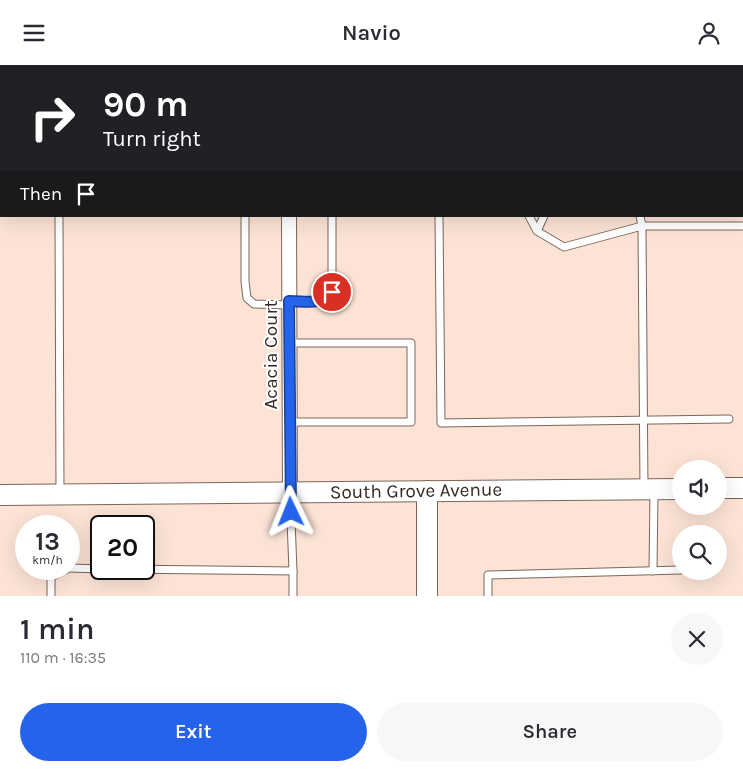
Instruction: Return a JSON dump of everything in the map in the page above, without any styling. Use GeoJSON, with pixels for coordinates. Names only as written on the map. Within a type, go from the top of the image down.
{"type":"FeatureCollection","features":[{"type":"Feature","properties":{"kind":"main road"},"geometry":{"type":"LineString","coordinates":[[727,489],[743,488]]}},
{"type":"Feature","properties":{"kind":"main road","name":"South Grove Avenue"},"geometry":{"type":"LineString","coordinates":[[0,495],[672,489]]}},
{"type":"Feature","properties":{"kind":"main road"},"geometry":{"type":"LineString","coordinates":[[427,491],[427,596]]}},
{"type":"Feature","properties":{"kind":"street","name":"Acacia Court"},"geometry":{"type":"LineString","coordinates":[[289,217],[290,493]]}},
{"type":"Feature","properties":{"kind":"lane"},"geometry":{"type":"LineString","coordinates":[[59,217],[60,494]]}},
{"type":"Feature","properties":{"kind":"lane"},"geometry":{"type":"LineString","coordinates":[[245,217],[245,281],[247,298],[254,304],[320,301],[332,292],[332,217]]}},
{"type":"Feature","properties":{"kind":"lane"},"geometry":{"type":"LineString","coordinates":[[439,217],[441,423],[729,419]]}},
{"type":"Feature","properties":{"kind":"lane"},"geometry":{"type":"LineString","coordinates":[[530,217],[537,231],[564,247],[642,226],[743,226]]}},
{"type":"Feature","properties":{"kind":"lane"},"geometry":{"type":"LineString","coordinates":[[537,231],[544,217]]}},
{"type":"Feature","properties":{"kind":"lane"},"geometry":{"type":"LineString","coordinates":[[640,217],[642,226],[644,419],[653,571]]}},
{"type":"Feature","properties":{"kind":"lane"},"geometry":{"type":"LineString","coordinates":[[290,343],[411,343],[411,422],[290,422]]}},
{"type":"Feature","properties":{"kind":"lane"},"geometry":{"type":"LineString","coordinates":[[290,493],[293,596]]}},
{"type":"Feature","properties":{"kind":"lane"},"geometry":{"type":"LineString","coordinates":[[155,569],[293,571]]}},
{"type":"Feature","properties":{"kind":"lane"},"geometry":{"type":"LineString","coordinates":[[488,596],[488,575],[672,570]]}},
{"type":"Feature","properties":{"kind":"lane"},"geometry":{"type":"LineString","coordinates":[[51,580],[51,596]]}},
{"type":"Feature","properties":{"kind":"shaded area"},"geometry":{"type":"Polygon","coordinates":[[[0,217],[743,217],[743,596],[0,596],[0,217]]]}},
{"type":"Feature","properties":{"kind":"route"},"geometry":{"type":"LineString","coordinates":[[291,512],[289,301],[320,301],[332,292]]}}]}
